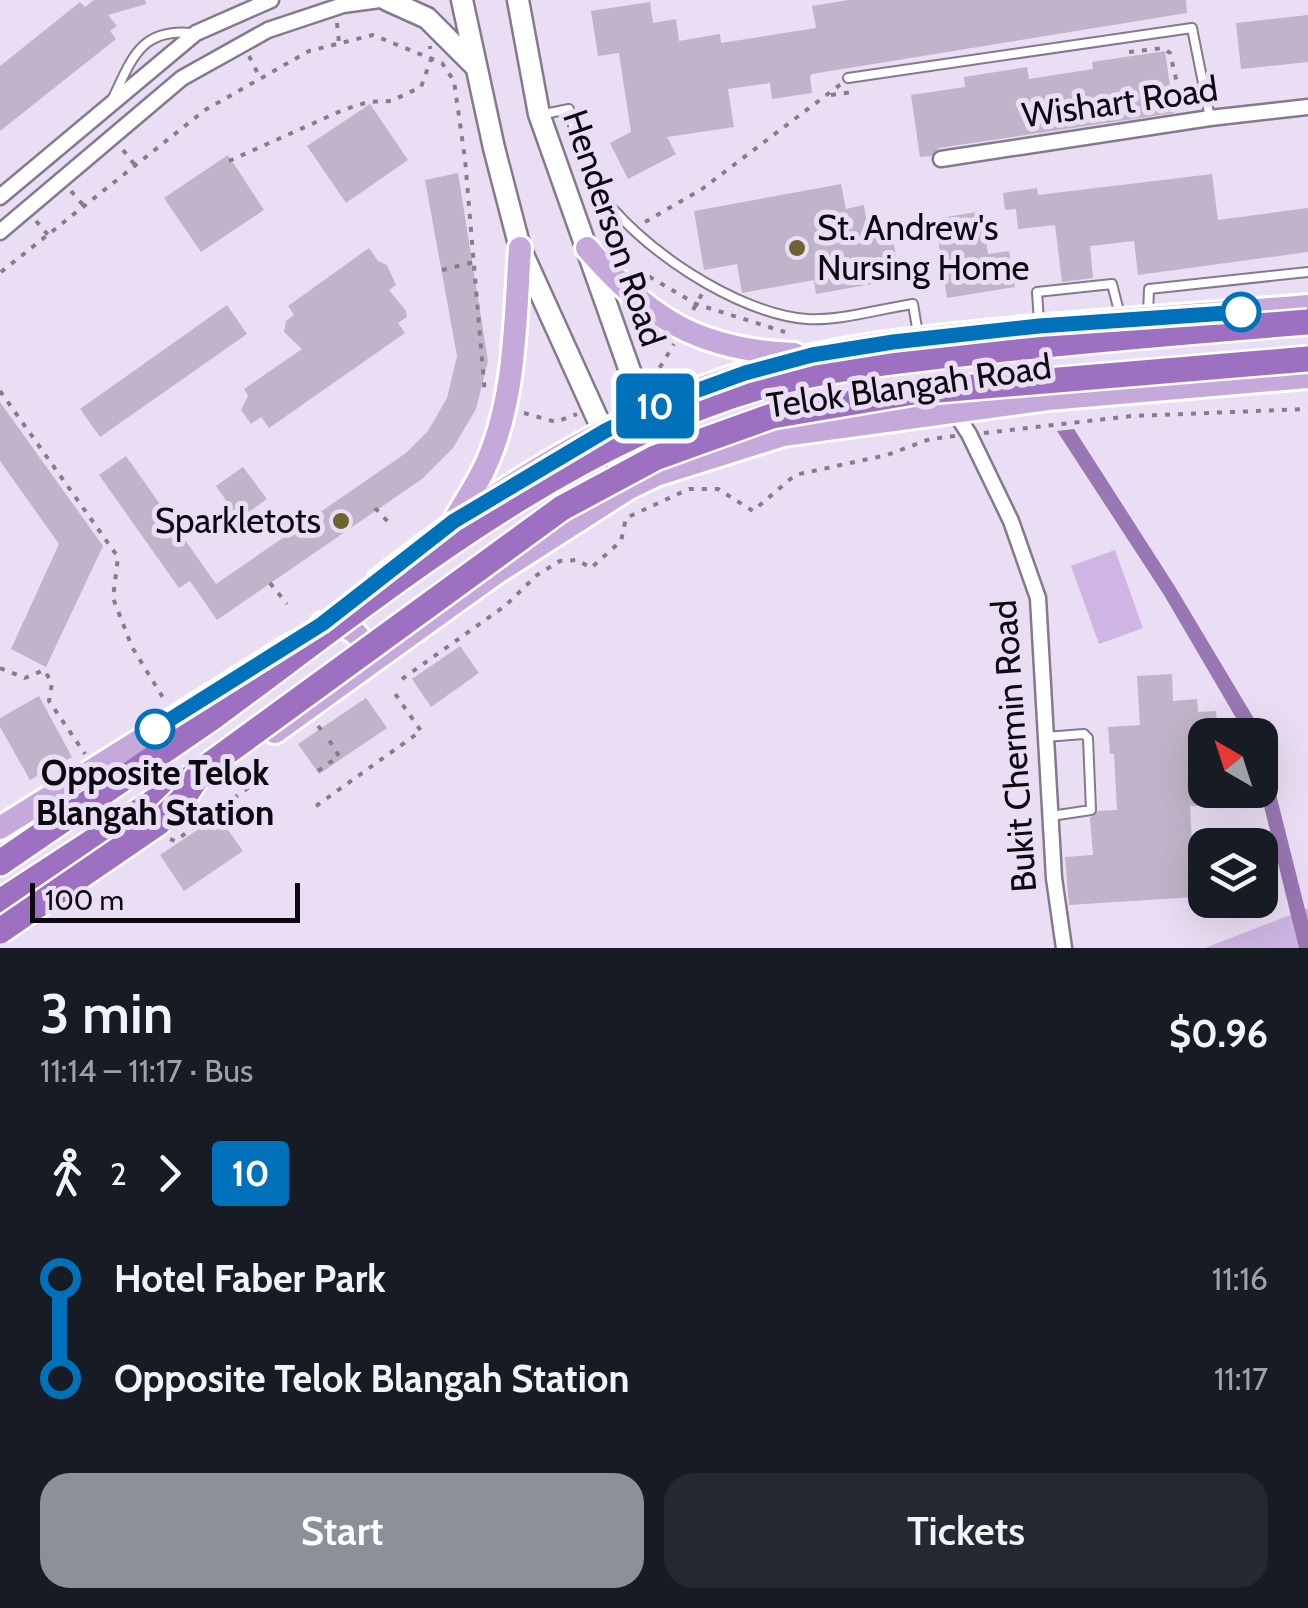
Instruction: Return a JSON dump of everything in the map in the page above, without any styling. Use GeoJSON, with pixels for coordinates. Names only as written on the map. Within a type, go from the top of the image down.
{"type":"FeatureCollection","features":[{"type":"Feature","properties":{"kind":"highway"},"geometry":{"type":"LineString","coordinates":[[0,863],[213,717],[498,513],[602,451],[691,411],[762,386],[896,362],[1100,338],[1308,322]]}},
{"type":"Feature","properties":{"kind":"highway"},"geometry":{"type":"LineString","coordinates":[[0,902],[200,771],[562,508],[655,458],[772,416],[914,392],[1308,359]]}},
{"type":"Feature","properties":{"kind":"highway"},"geometry":{"type":"LineString","coordinates":[[0,931],[158,824],[182,800],[200,771]]}},
{"type":"Feature","properties":{"kind":"main road"},"geometry":{"type":"LineString","coordinates":[[384,0],[427,18],[478,68]]}},
{"type":"Feature","properties":{"kind":"main road"},"geometry":{"type":"LineString","coordinates":[[462,0],[520,248],[629,488]]}},
{"type":"Feature","properties":{"kind":"main road","name":"Henderson Road"},"geometry":{"type":"LineString","coordinates":[[518,0],[539,114],[642,413],[656,475]]}},
{"type":"Feature","properties":{"kind":"main road"},"geometry":{"type":"LineString","coordinates":[[454,521],[484,468],[504,408],[520,248]]}},
{"type":"Feature","properties":{"kind":"main road"},"geometry":{"type":"LineString","coordinates":[[587,248],[639,300],[683,329],[732,348],[812,355]]}},
{"type":"Feature","properties":{"kind":"main road","name":"Telok Blangah Road"},"geometry":{"type":"LineString","coordinates":[[0,828],[322,624],[454,521],[642,413],[745,373],[812,355],[919,338],[1039,326],[1308,306]]}},
{"type":"Feature","properties":{"kind":"main road","name":"Telok Blangah Road"},"geometry":{"type":"LineString","coordinates":[[0,918],[144,827],[496,574],[629,488],[656,475],[783,435],[954,411],[1308,377]]}},
{"type":"Feature","properties":{"kind":"main road"},"geometry":{"type":"LineString","coordinates":[[322,624],[340,624],[356,632],[366,647],[368,665]]}},
{"type":"Feature","properties":{"kind":"street"},"geometry":{"type":"LineString","coordinates":[[0,196],[196,33],[271,0]]}},
{"type":"Feature","properties":{"kind":"street"},"geometry":{"type":"LineString","coordinates":[[0,232],[182,78],[268,30],[335,8],[384,0]]}},
{"type":"Feature","properties":{"kind":"street","name":"Wishart Road"},"geometry":{"type":"LineString","coordinates":[[941,159],[1308,107]]}},
{"type":"Feature","properties":{"kind":"street","name":"Bukit Chermin Road"},"geometry":{"type":"LineString","coordinates":[[893,342],[909,350],[921,363],[969,434],[1011,521],[1038,598],[1057,917],[1064,948]]}},
{"type":"Feature","properties":{"kind":"lane"},"geometry":{"type":"LineString","coordinates":[[848,78],[1192,28],[1210,118]]}},
{"type":"Feature","properties":{"kind":"lane"},"geometry":{"type":"LineString","coordinates":[[108,108],[128,67],[160,32],[196,33]]}},
{"type":"Feature","properties":{"kind":"lane"},"geometry":{"type":"LineString","coordinates":[[539,114],[569,109],[581,158],[598,189],[620,216],[691,274],[737,301],[772,315],[811,319],[913,304],[919,338]]}},
{"type":"Feature","properties":{"kind":"lane"},"geometry":{"type":"LineString","coordinates":[[1148,319],[1150,289],[1308,272]]}},
{"type":"Feature","properties":{"kind":"lane"},"geometry":{"type":"LineString","coordinates":[[1039,326],[1038,292],[1112,284],[1122,320]]}},
{"type":"Feature","properties":{"kind":"lane"},"geometry":{"type":"LineString","coordinates":[[1044,736],[1084,734],[1088,738],[1090,810],[1051,816]]}},
{"type":"Feature","properties":{"kind":"path"},"geometry":{"type":"LineString","coordinates":[[335,8],[339,44]]}},
{"type":"Feature","properties":{"kind":"path"},"geometry":{"type":"LineString","coordinates":[[229,161],[343,110],[368,102],[391,101],[421,87],[430,59],[427,18]]}},
{"type":"Feature","properties":{"kind":"path"},"geometry":{"type":"LineString","coordinates":[[1,272],[206,110],[309,51],[374,35],[442,63],[454,81],[465,159],[486,405]]}},
{"type":"Feature","properties":{"kind":"path"},"geometry":{"type":"LineString","coordinates":[[243,44],[260,78]]}},
{"type":"Feature","properties":{"kind":"path"},"geometry":{"type":"LineString","coordinates":[[1112,54],[1164,48],[1170,54],[1185,119]]}},
{"type":"Feature","properties":{"kind":"path"},"geometry":{"type":"LineString","coordinates":[[620,216],[629,213],[638,226],[702,189],[848,78]]}},
{"type":"Feature","properties":{"kind":"path"},"geometry":{"type":"LineString","coordinates":[[830,95],[868,90]]}},
{"type":"Feature","properties":{"kind":"path"},"geometry":{"type":"LineString","coordinates":[[112,137],[136,166]]}},
{"type":"Feature","properties":{"kind":"path"},"geometry":{"type":"LineString","coordinates":[[442,270],[474,262]]}},
{"type":"Feature","properties":{"kind":"path"},"geometry":{"type":"LineString","coordinates":[[0,391],[118,557],[113,598],[132,647],[165,701]]}},
{"type":"Feature","properties":{"kind":"path"},"geometry":{"type":"LineString","coordinates":[[402,679],[560,561],[577,560],[591,568],[620,541],[626,518],[688,489],[718,489],[753,511],[795,475],[887,455],[930,438],[1132,416],[1308,409]]}},
{"type":"Feature","properties":{"kind":"path"},"geometry":{"type":"LineString","coordinates":[[375,508],[390,524]]}},
{"type":"Feature","properties":{"kind":"path"},"geometry":{"type":"LineString","coordinates":[[270,583],[287,604]]}},
{"type":"Feature","properties":{"kind":"path"},"geometry":{"type":"LineString","coordinates":[[0,668],[25,678],[44,670],[52,682],[49,701],[88,758]]}},
{"type":"Feature","properties":{"kind":"path"},"geometry":{"type":"LineString","coordinates":[[316,806],[420,731],[391,688]]}},
{"type":"Feature","properties":{"kind":"path"},"geometry":{"type":"LineString","coordinates":[[318,771],[339,756],[328,740]]}},
{"type":"Feature","properties":{"kind":"path"},"geometry":{"type":"LineString","coordinates":[[160,838],[175,840],[274,769]]}},
{"type":"Feature","properties":{"kind":"shaded area"},"geometry":{"type":"Polygon","coordinates":[[[1074,429],[1254,718],[1236,718],[1164,595],[1057,431],[1074,429]]]}},
{"type":"Feature","properties":{"kind":"shaded area"},"geometry":{"type":"Polygon","coordinates":[[[1115,550],[1143,628],[1099,644],[1071,566],[1115,550]]]}},
{"type":"Feature","properties":{"kind":"shaded area"},"geometry":{"type":"Polygon","coordinates":[[[1278,802],[1308,921],[1308,948],[1299,948],[1278,863],[1278,828],[1269,828],[1264,808],[1278,808],[1278,802]]]}},
{"type":"Feature","properties":{"kind":"shaded area"},"geometry":{"type":"Polygon","coordinates":[[[1308,908],[1308,948],[1205,948],[1308,908]]]}},
{"type":"Feature","properties":{"kind":"building"},"geometry":{"type":"Polygon","coordinates":[[[94,0],[145,0],[146,4],[108,15],[117,26],[110,31],[116,39],[0,131],[0,66],[80,2],[85,7],[94,0]]]}},
{"type":"Feature","properties":{"kind":"building"},"geometry":{"type":"Polygon","coordinates":[[[848,0],[1186,0],[1187,13],[812,74],[812,93],[772,99],[770,83],[728,89],[734,127],[667,137],[676,154],[628,179],[610,143],[631,132],[619,53],[598,56],[591,11],[650,2],[653,23],[676,19],[679,41],[720,34],[721,43],[816,28],[812,6],[848,0]]]}},
{"type":"Feature","properties":{"kind":"building"},"geometry":{"type":"Polygon","coordinates":[[[1308,15],[1308,62],[1241,69],[1236,23],[1308,15]]]}},
{"type":"Feature","properties":{"kind":"building"},"geometry":{"type":"Polygon","coordinates":[[[1165,51],[1174,113],[939,148],[931,156],[920,157],[911,95],[965,87],[964,77],[1027,67],[1029,79],[1093,69],[1092,62],[1165,51]]]}},
{"type":"Feature","properties":{"kind":"building"},"geometry":{"type":"Polygon","coordinates":[[[370,104],[408,160],[346,203],[307,146],[370,104]]]}},
{"type":"Feature","properties":{"kind":"building"},"geometry":{"type":"Polygon","coordinates":[[[228,155],[264,210],[201,252],[164,198],[228,155]]]}},
{"type":"Feature","properties":{"kind":"building"},"geometry":{"type":"Polygon","coordinates":[[[458,173],[488,361],[476,409],[453,448],[422,479],[217,620],[190,581],[179,588],[99,475],[126,456],[216,584],[406,453],[428,431],[447,398],[457,356],[425,180],[458,173]]]}},
{"type":"Feature","properties":{"kind":"building"},"geometry":{"type":"Polygon","coordinates":[[[1212,174],[1218,220],[1308,208],[1308,252],[1138,275],[1134,241],[1090,246],[1093,278],[1062,282],[1055,225],[1018,229],[1016,209],[1005,210],[1003,193],[1037,188],[1038,195],[1212,174]]]}},
{"type":"Feature","properties":{"kind":"building","name":"St. Andrew's Nursing Home"},"geometry":{"type":"Polygon","coordinates":[[[841,184],[846,209],[864,205],[866,218],[873,217],[876,231],[891,228],[900,279],[816,294],[814,280],[742,293],[737,264],[704,270],[694,211],[841,184]]]}},
{"type":"Feature","properties":{"kind":"building"},"geometry":{"type":"Polygon","coordinates":[[[982,211],[988,254],[1009,251],[1015,287],[947,298],[935,219],[982,211]]]}},
{"type":"Feature","properties":{"kind":"building"},"geometry":{"type":"Polygon","coordinates":[[[369,248],[378,261],[387,265],[396,285],[389,290],[406,311],[407,317],[398,323],[405,333],[269,428],[261,417],[251,424],[241,410],[248,396],[244,389],[302,349],[284,332],[286,321],[294,315],[288,306],[369,248]]]}},
{"type":"Feature","properties":{"kind":"building"},"geometry":{"type":"Polygon","coordinates":[[[227,305],[247,334],[100,437],[80,409],[227,305]]]}},
{"type":"Feature","properties":{"kind":"building"},"geometry":{"type":"Polygon","coordinates":[[[0,402],[103,546],[46,667],[11,649],[59,544],[0,461],[0,402]]]}},
{"type":"Feature","properties":{"kind":"building"},"geometry":{"type":"Polygon","coordinates":[[[243,467],[267,499],[239,519],[216,486],[243,467]]]}},
{"type":"Feature","properties":{"kind":"building"},"geometry":{"type":"Polygon","coordinates":[[[460,646],[479,673],[431,707],[412,679],[460,646]]]}},
{"type":"Feature","properties":{"kind":"building"},"geometry":{"type":"Polygon","coordinates":[[[1172,674],[1173,701],[1197,699],[1198,712],[1216,711],[1217,718],[1188,718],[1191,828],[1188,828],[1188,897],[1069,905],[1065,857],[1093,855],[1090,818],[1098,811],[1117,810],[1114,754],[1110,754],[1108,727],[1140,725],[1137,676],[1172,674]]]}},
{"type":"Feature","properties":{"kind":"building"},"geometry":{"type":"Polygon","coordinates":[[[39,696],[72,757],[30,780],[0,727],[0,718],[39,696]]]}},
{"type":"Feature","properties":{"kind":"building"},"geometry":{"type":"Polygon","coordinates":[[[366,698],[387,728],[319,774],[298,744],[366,698]]]}},
{"type":"Feature","properties":{"kind":"building"},"geometry":{"type":"Polygon","coordinates":[[[218,816],[243,851],[184,891],[160,855],[218,816]]]}},
{"type":"Feature","properties":{"kind":"bus line","name":"10"},"geometry":{"type":"LineString","coordinates":[[155,729],[322,624],[454,521],[605,431],[660,404],[745,373],[812,355],[893,342],[1039,326],[1241,312]]}},
{"type":"Feature","properties":{"kind":"place","name":"St. Andrew's Nursing Home"},"geometry":{"type":"Point","coordinates":[797,248]}},
{"type":"Feature","properties":{"kind":"place","name":"Sparkletots"},"geometry":{"type":"Point","coordinates":[341,521]}},
{"type":"Feature","properties":{"kind":"place","name":"Opposite Telok Blangah Station"},"geometry":{"type":"Point","coordinates":[155,729]}}]}
